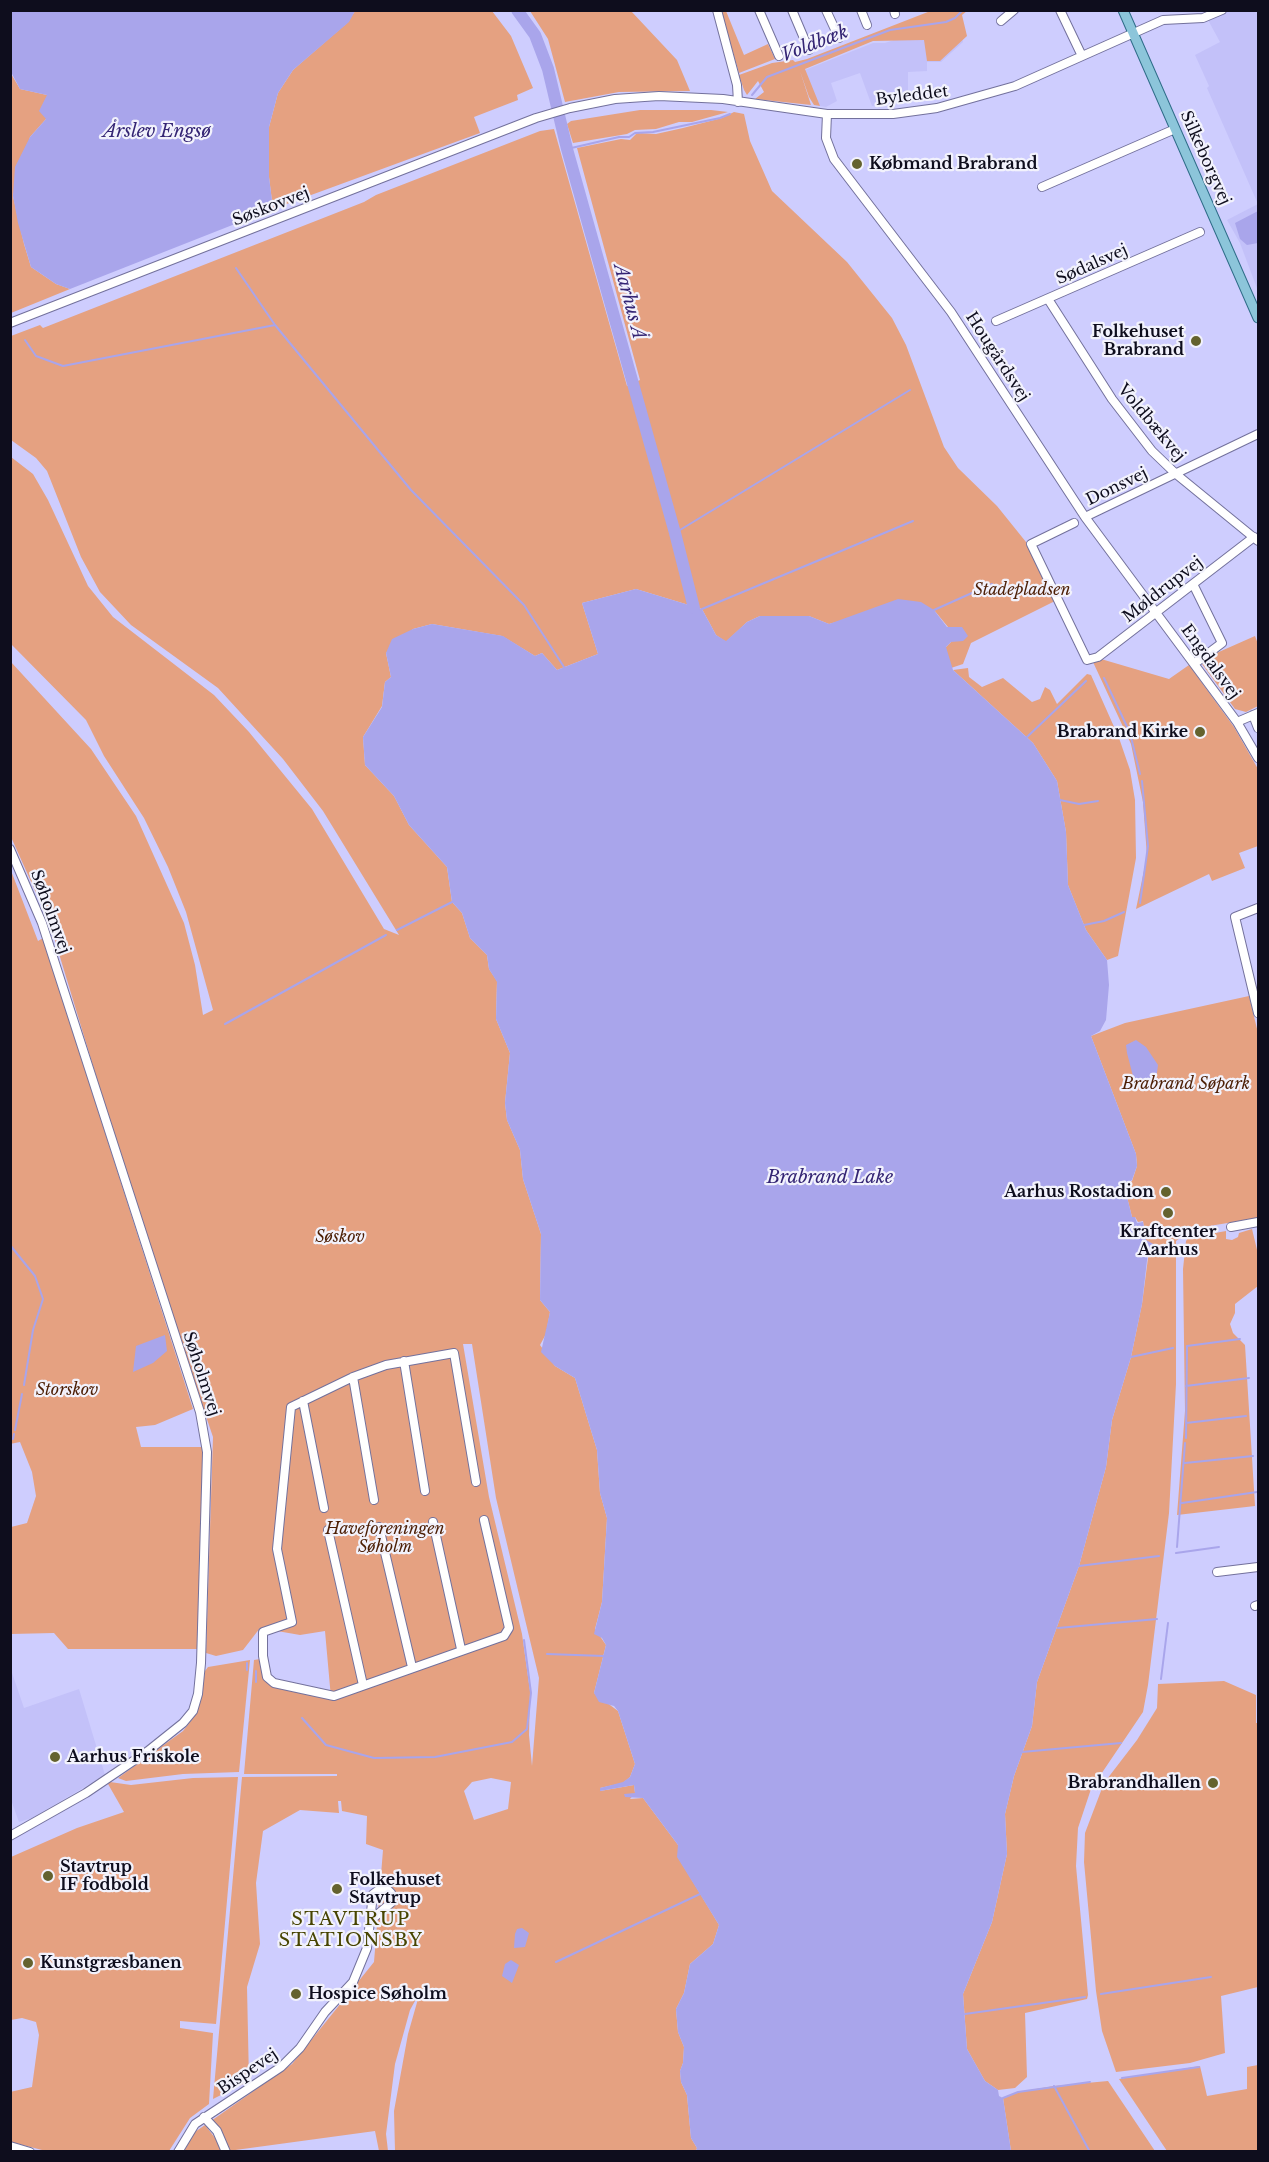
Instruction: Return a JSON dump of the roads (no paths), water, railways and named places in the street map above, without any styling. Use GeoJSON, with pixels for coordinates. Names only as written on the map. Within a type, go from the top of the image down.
{"type":"FeatureCollection","features":[{"type":"Feature","properties":{"kind":"main road","name":"Silkeborgvej"},"geometry":{"type":"LineString","coordinates":[[1124,10],[1258,318]]}},
{"type":"Feature","properties":{"kind":"street"},"geometry":{"type":"LineString","coordinates":[[717,10],[737,85],[738,102]]}},
{"type":"Feature","properties":{"kind":"street"},"geometry":{"type":"LineString","coordinates":[[759,10],[779,56]]}},
{"type":"Feature","properties":{"kind":"street"},"geometry":{"type":"LineString","coordinates":[[792,10],[808,50]]}},
{"type":"Feature","properties":{"kind":"street"},"geometry":{"type":"LineString","coordinates":[[826,10],[839,38]]}},
{"type":"Feature","properties":{"kind":"street"},"geometry":{"type":"LineString","coordinates":[[861,10],[867,25]]}},
{"type":"Feature","properties":{"kind":"street"},"geometry":{"type":"LineString","coordinates":[[1001,21],[1014,10]]}},
{"type":"Feature","properties":{"kind":"street"},"geometry":{"type":"LineString","coordinates":[[1060,10],[1082,56]]}},
{"type":"Feature","properties":{"kind":"street","name":"Byleddet"},"geometry":{"type":"LineString","coordinates":[[738,102],[827,114],[893,114],[947,106],[1015,86],[1168,19],[1203,18],[1222,10]]}},
{"type":"Feature","properties":{"kind":"street","name":"Søskovvej"},"geometry":{"type":"LineString","coordinates":[[10,323],[544,115],[615,99],[659,96],[697,96],[738,102]]}},
{"type":"Feature","properties":{"kind":"street","name":"Hougårdsvej"},"geometry":{"type":"LineString","coordinates":[[827,114],[826,138],[834,159],[951,312],[1085,517],[1157,613]]}},
{"type":"Feature","properties":{"kind":"street"},"geometry":{"type":"LineString","coordinates":[[1042,187],[1175,129]]}},
{"type":"Feature","properties":{"kind":"street","name":"Sødalsvej"},"geometry":{"type":"LineString","coordinates":[[996,321],[1200,232]]}},
{"type":"Feature","properties":{"kind":"street","name":"Voldbækvej"},"geometry":{"type":"LineString","coordinates":[[1048,299],[1112,399],[1152,451],[1176,474],[1256,539]]}},
{"type":"Feature","properties":{"kind":"street","name":"Donsvej"},"geometry":{"type":"LineString","coordinates":[[1085,517],[1258,434]]}},
{"type":"Feature","properties":{"kind":"street","name":"Møldrupvej"},"geometry":{"type":"LineString","coordinates":[[1074,523],[1031,544],[1087,660],[1098,657],[1256,539]]}},
{"type":"Feature","properties":{"kind":"street"},"geometry":{"type":"LineString","coordinates":[[1193,584],[1222,643],[1194,664]]}},
{"type":"Feature","properties":{"kind":"street","name":"Engdalsvej"},"geometry":{"type":"LineString","coordinates":[[1157,613],[1237,722],[1258,758]]}},
{"type":"Feature","properties":{"kind":"street"},"geometry":{"type":"LineString","coordinates":[[1237,722],[1256,714],[1258,728]]}},
{"type":"Feature","properties":{"kind":"street","name":"Søholmvej"},"geometry":{"type":"LineString","coordinates":[[10,849],[42,923],[200,1412],[207,1452],[201,1663],[198,1694],[192,1711],[171,1735],[148,1751],[86,1793],[10,1836]]}},
{"type":"Feature","properties":{"kind":"street"},"geometry":{"type":"LineString","coordinates":[[1258,908],[1235,917],[1258,1013]]}},
{"type":"Feature","properties":{"kind":"street"},"geometry":{"type":"LineString","coordinates":[[1231,1227],[1258,1222]]}},
{"type":"Feature","properties":{"kind":"street"},"geometry":{"type":"LineString","coordinates":[[476,1482],[454,1353],[404,1361],[353,1377],[303,1401],[290,1411],[277,1549],[292,1622],[263,1632],[267,1677],[274,1683],[328,1696],[344,1694],[363,1685],[509,1633],[484,1520]]}},
{"type":"Feature","properties":{"kind":"street"},"geometry":{"type":"LineString","coordinates":[[404,1361],[425,1491]]}},
{"type":"Feature","properties":{"kind":"street"},"geometry":{"type":"LineString","coordinates":[[353,1377],[374,1500]]}},
{"type":"Feature","properties":{"kind":"street"},"geometry":{"type":"LineString","coordinates":[[303,1401],[324,1508]]}},
{"type":"Feature","properties":{"kind":"street"},"geometry":{"type":"LineString","coordinates":[[433,1522],[461,1649]]}},
{"type":"Feature","properties":{"kind":"street"},"geometry":{"type":"LineString","coordinates":[[379,1527],[412,1667]]}},
{"type":"Feature","properties":{"kind":"street"},"geometry":{"type":"LineString","coordinates":[[328,1530],[363,1685]]}},
{"type":"Feature","properties":{"kind":"street"},"geometry":{"type":"LineString","coordinates":[[1217,1572],[1258,1567]]}},
{"type":"Feature","properties":{"kind":"street","name":"Bispevej"},"geometry":{"type":"LineString","coordinates":[[178,2151],[195,2124],[281,2067],[300,2048],[325,2012],[352,1982],[367,1948],[370,1921]]}},
{"type":"Feature","properties":{"kind":"street"},"geometry":{"type":"LineString","coordinates":[[204,2117],[217,2131],[226,2151]]}},
{"type":"Feature","properties":{"kind":"street"},"geometry":{"type":"LineString","coordinates":[[10,2146],[30,2151]]}},
{"type":"Feature","properties":{"kind":"water","name":"Årslev Engsø"},"geometry":{"type":"Polygon","coordinates":[[[10,11],[355,11],[349,22],[293,70],[278,93],[269,127],[269,177],[273,209],[70,289],[56,284],[31,267],[18,223],[13,196],[15,167],[30,137],[46,119],[39,111],[47,95],[20,89],[11,72],[10,11]]]}},
{"type":"Feature","properties":{"kind":"water"},"geometry":{"type":"Polygon","coordinates":[[[1258,211],[1258,243],[1247,245],[1240,239],[1235,223],[1258,211]]]}},
{"type":"Feature","properties":{"kind":"water","name":"Brabrand Lake"},"geometry":{"type":"Polygon","coordinates":[[[636,589],[702,609],[716,635],[726,641],[747,622],[760,616],[809,616],[829,624],[898,599],[921,602],[934,610],[947,627],[962,627],[968,636],[963,641],[951,642],[946,647],[953,670],[1033,743],[1057,781],[1066,832],[1068,885],[1086,930],[1107,960],[1109,985],[1106,1020],[1100,1031],[1091,1036],[1136,1154],[1137,1166],[1132,1180],[1124,1185],[1132,1217],[1135,1217],[1137,1223],[1143,1222],[1146,1240],[1157,1246],[1148,1252],[1142,1304],[1131,1357],[1112,1420],[1106,1467],[1079,1566],[1037,1682],[1032,1726],[1014,1776],[1005,1814],[1007,1854],[992,1922],[963,1994],[967,2049],[985,2081],[998,2090],[999,2096],[1003,2098],[1011,2151],[696,2151],[697,2148],[691,2138],[687,2095],[681,2082],[680,2071],[684,2047],[678,2032],[676,2009],[684,1993],[690,1964],[713,1944],[719,1925],[677,1857],[678,1845],[643,1798],[625,1797],[624,1794],[635,1793],[634,1785],[600,1791],[600,1788],[623,1782],[630,1777],[635,1764],[618,1711],[614,1706],[599,1702],[594,1693],[606,1645],[602,1638],[594,1634],[602,1602],[607,1518],[600,1493],[597,1450],[575,1378],[555,1366],[541,1352],[550,1312],[540,1300],[541,1234],[523,1179],[520,1150],[507,1120],[505,1103],[510,1053],[496,1019],[497,982],[489,969],[487,955],[470,938],[462,913],[452,902],[447,867],[409,825],[394,796],[365,765],[363,737],[382,707],[385,682],[391,677],[386,653],[392,639],[413,629],[432,624],[503,636],[535,656],[542,653],[557,670],[598,654],[582,603],[636,589]]]}},
{"type":"Feature","properties":{"kind":"water"},"geometry":{"type":"Polygon","coordinates":[[[1136,1040],[1146,1047],[1158,1065],[1156,1080],[1144,1086],[1134,1080],[1127,1053],[1126,1045],[1136,1040]]]}},
{"type":"Feature","properties":{"kind":"water"},"geometry":{"type":"Polygon","coordinates":[[[165,1335],[167,1351],[153,1363],[133,1372],[136,1346],[165,1335]]]}},
{"type":"Feature","properties":{"kind":"water"},"geometry":{"type":"Polygon","coordinates":[[[522,1928],[529,1933],[525,1947],[514,1948],[517,1929],[522,1928]]]}},
{"type":"Feature","properties":{"kind":"water"},"geometry":{"type":"Polygon","coordinates":[[[511,1960],[519,1965],[512,1983],[502,1976],[505,1964],[511,1960]]]}},
{"type":"Feature","properties":{"kind":"waterway","name":"Aarhus Å"},"geometry":{"type":"LineString","coordinates":[[517,10],[535,35],[548,69],[567,149],[694,608]]}},
{"type":"Feature","properties":{"kind":"waterway","name":"Voldbæk"},"geometry":{"type":"LineString","coordinates":[[752,95],[767,77],[890,30],[946,22],[955,18],[963,10]]}},
{"type":"Feature","properties":{"kind":"waterway","name":"Voldbæk"},"geometry":{"type":"LineString","coordinates":[[567,149],[619,137],[629,137],[635,133],[653,132],[720,118],[730,114]]}},
{"type":"Feature","properties":{"kind":"waterway"},"geometry":{"type":"LineString","coordinates":[[236,268],[275,325]]}},
{"type":"Feature","properties":{"kind":"waterway"},"geometry":{"type":"LineString","coordinates":[[25,340],[36,356],[63,366],[275,325],[411,490],[524,605],[564,667]]}},
{"type":"Feature","properties":{"kind":"waterway"},"geometry":{"type":"LineString","coordinates":[[675,533],[910,390]]}},
{"type":"Feature","properties":{"kind":"waterway"},"geometry":{"type":"LineString","coordinates":[[702,609],[913,521]]}},
{"type":"Feature","properties":{"kind":"waterway"},"geometry":{"type":"LineString","coordinates":[[934,610],[992,584]]}},
{"type":"Feature","properties":{"kind":"waterway"},"geometry":{"type":"LineString","coordinates":[[1104,678],[1130,733],[1140,774]]}},
{"type":"Feature","properties":{"kind":"waterway"},"geometry":{"type":"LineString","coordinates":[[1027,737],[1086,681]]}},
{"type":"Feature","properties":{"kind":"waterway"},"geometry":{"type":"LineString","coordinates":[[1140,903],[1148,846],[1142,781]]}},
{"type":"Feature","properties":{"kind":"waterway"},"geometry":{"type":"LineString","coordinates":[[1060,800],[1079,804],[1098,801]]}},
{"type":"Feature","properties":{"kind":"waterway"},"geometry":{"type":"LineString","coordinates":[[397,930],[452,902]]}},
{"type":"Feature","properties":{"kind":"waterway"},"geometry":{"type":"LineString","coordinates":[[1084,925],[1104,921],[1124,912]]}},
{"type":"Feature","properties":{"kind":"waterway"},"geometry":{"type":"LineString","coordinates":[[225,1024],[386,935]]}},
{"type":"Feature","properties":{"kind":"waterway"},"geometry":{"type":"LineString","coordinates":[[10,1245],[35,1276],[43,1299],[33,1330],[24,1385]]}},
{"type":"Feature","properties":{"kind":"waterway"},"geometry":{"type":"LineString","coordinates":[[1186,1438],[1187,1346],[1240,1339]]}},
{"type":"Feature","properties":{"kind":"waterway"},"geometry":{"type":"LineString","coordinates":[[1131,1357],[1173,1348]]}},
{"type":"Feature","properties":{"kind":"waterway"},"geometry":{"type":"LineString","coordinates":[[1186,1386],[1249,1378]]}},
{"type":"Feature","properties":{"kind":"waterway"},"geometry":{"type":"LineString","coordinates":[[15,1430],[22,1394]]}},
{"type":"Feature","properties":{"kind":"waterway"},"geometry":{"type":"LineString","coordinates":[[1186,1423],[1246,1416]]}},
{"type":"Feature","properties":{"kind":"waterway"},"geometry":{"type":"LineString","coordinates":[[13,1439],[14,1434]]}},
{"type":"Feature","properties":{"kind":"waterway"},"geometry":{"type":"LineString","coordinates":[[1177,1547],[1185,1443]]}},
{"type":"Feature","properties":{"kind":"waterway"},"geometry":{"type":"LineString","coordinates":[[1185,1463],[1253,1456]]}},
{"type":"Feature","properties":{"kind":"waterway"},"geometry":{"type":"LineString","coordinates":[[1182,1503],[1257,1492]]}},
{"type":"Feature","properties":{"kind":"waterway"},"geometry":{"type":"LineString","coordinates":[[1176,1553],[1219,1547]]}},
{"type":"Feature","properties":{"kind":"waterway"},"geometry":{"type":"LineString","coordinates":[[1079,1566],[1159,1556]]}},
{"type":"Feature","properties":{"kind":"waterway"},"geometry":{"type":"LineString","coordinates":[[1058,1628],[1157,1619]]}},
{"type":"Feature","properties":{"kind":"waterway"},"geometry":{"type":"LineString","coordinates":[[1161,1679],[1168,1623]]}},
{"type":"Feature","properties":{"kind":"waterway"},"geometry":{"type":"LineString","coordinates":[[302,1718],[326,1745],[374,1758],[435,1757],[512,1742],[527,1729],[531,1693],[524,1640]]}},
{"type":"Feature","properties":{"kind":"waterway"},"geometry":{"type":"LineString","coordinates":[[547,1654],[604,1656]]}},
{"type":"Feature","properties":{"kind":"waterway"},"geometry":{"type":"LineString","coordinates":[[247,1663],[247,1670]]}},
{"type":"Feature","properties":{"kind":"waterway"},"geometry":{"type":"LineString","coordinates":[[256,1671],[256,1682]]}},
{"type":"Feature","properties":{"kind":"waterway"},"geometry":{"type":"LineString","coordinates":[[1022,1752],[1121,1743]]}},
{"type":"Feature","properties":{"kind":"waterway"},"geometry":{"type":"LineString","coordinates":[[556,1962],[700,1894]]}},
{"type":"Feature","properties":{"kind":"waterway"},"geometry":{"type":"LineString","coordinates":[[1101,1994],[1211,1977]]}},
{"type":"Feature","properties":{"kind":"waterway"},"geometry":{"type":"LineString","coordinates":[[965,2014],[1085,1997]]}},
{"type":"Feature","properties":{"kind":"waterway"},"geometry":{"type":"LineString","coordinates":[[1122,2078],[1199,2067]]}},
{"type":"Feature","properties":{"kind":"waterway"},"geometry":{"type":"LineString","coordinates":[[1003,2098],[1018,2092],[1090,2082]]}},
{"type":"Feature","properties":{"kind":"waterway"},"geometry":{"type":"LineString","coordinates":[[1054,2086],[1090,2152]]}},
{"type":"Feature","properties":{"kind":"place","name":"Købmand Brabrand"},"geometry":{"type":"Point","coordinates":[857,164]}},
{"type":"Feature","properties":{"kind":"place","name":"Folkehuset Brabrand"},"geometry":{"type":"Point","coordinates":[1196,341]}},
{"type":"Feature","properties":{"kind":"place","name":"Brabrand Kirke"},"geometry":{"type":"Point","coordinates":[1200,732]}},
{"type":"Feature","properties":{"kind":"place","name":"Aarhus Rostadion"},"geometry":{"type":"Point","coordinates":[1166,1192]}},
{"type":"Feature","properties":{"kind":"place","name":"Kraftcenter Aarhus"},"geometry":{"type":"Point","coordinates":[1168,1213]}},
{"type":"Feature","properties":{"kind":"place","name":"Aarhus Friskole"},"geometry":{"type":"Point","coordinates":[55,1757]}},
{"type":"Feature","properties":{"kind":"place","name":"Brabrandhallen"},"geometry":{"type":"Point","coordinates":[1213,1783]}},
{"type":"Feature","properties":{"kind":"place","name":"Stavtrup IF fodbold"},"geometry":{"type":"Point","coordinates":[48,1876]}},
{"type":"Feature","properties":{"kind":"place","name":"Folkehuset Stavtrup"},"geometry":{"type":"Point","coordinates":[337,1889]}},
{"type":"Feature","properties":{"kind":"place","name":"Kunstgræsbanen"},"geometry":{"type":"Point","coordinates":[28,1963]}},
{"type":"Feature","properties":{"kind":"place","name":"Hospice Søholm"},"geometry":{"type":"Point","coordinates":[296,1994]}},
{"type":"Feature","properties":{"kind":"district","name":"STAVTRUP STATIONSBY"},"geometry":{"type":"Point","coordinates":[351,1930]}},
{"type":"Feature","properties":{"kind":"park label","name":"Stadepladsen"},"geometry":{"type":"Point","coordinates":[1022,590]}},
{"type":"Feature","properties":{"kind":"park label","name":"Brabrand Søpark"},"geometry":{"type":"Point","coordinates":[1186,1084]}},
{"type":"Feature","properties":{"kind":"park label","name":"Søskov"},"geometry":{"type":"Point","coordinates":[340,1237]}},
{"type":"Feature","properties":{"kind":"park label","name":"Storskov"},"geometry":{"type":"Point","coordinates":[67,1390]}},
{"type":"Feature","properties":{"kind":"park label","name":"Haveforeningen Søholm"},"geometry":{"type":"Point","coordinates":[385,1538]}}]}
